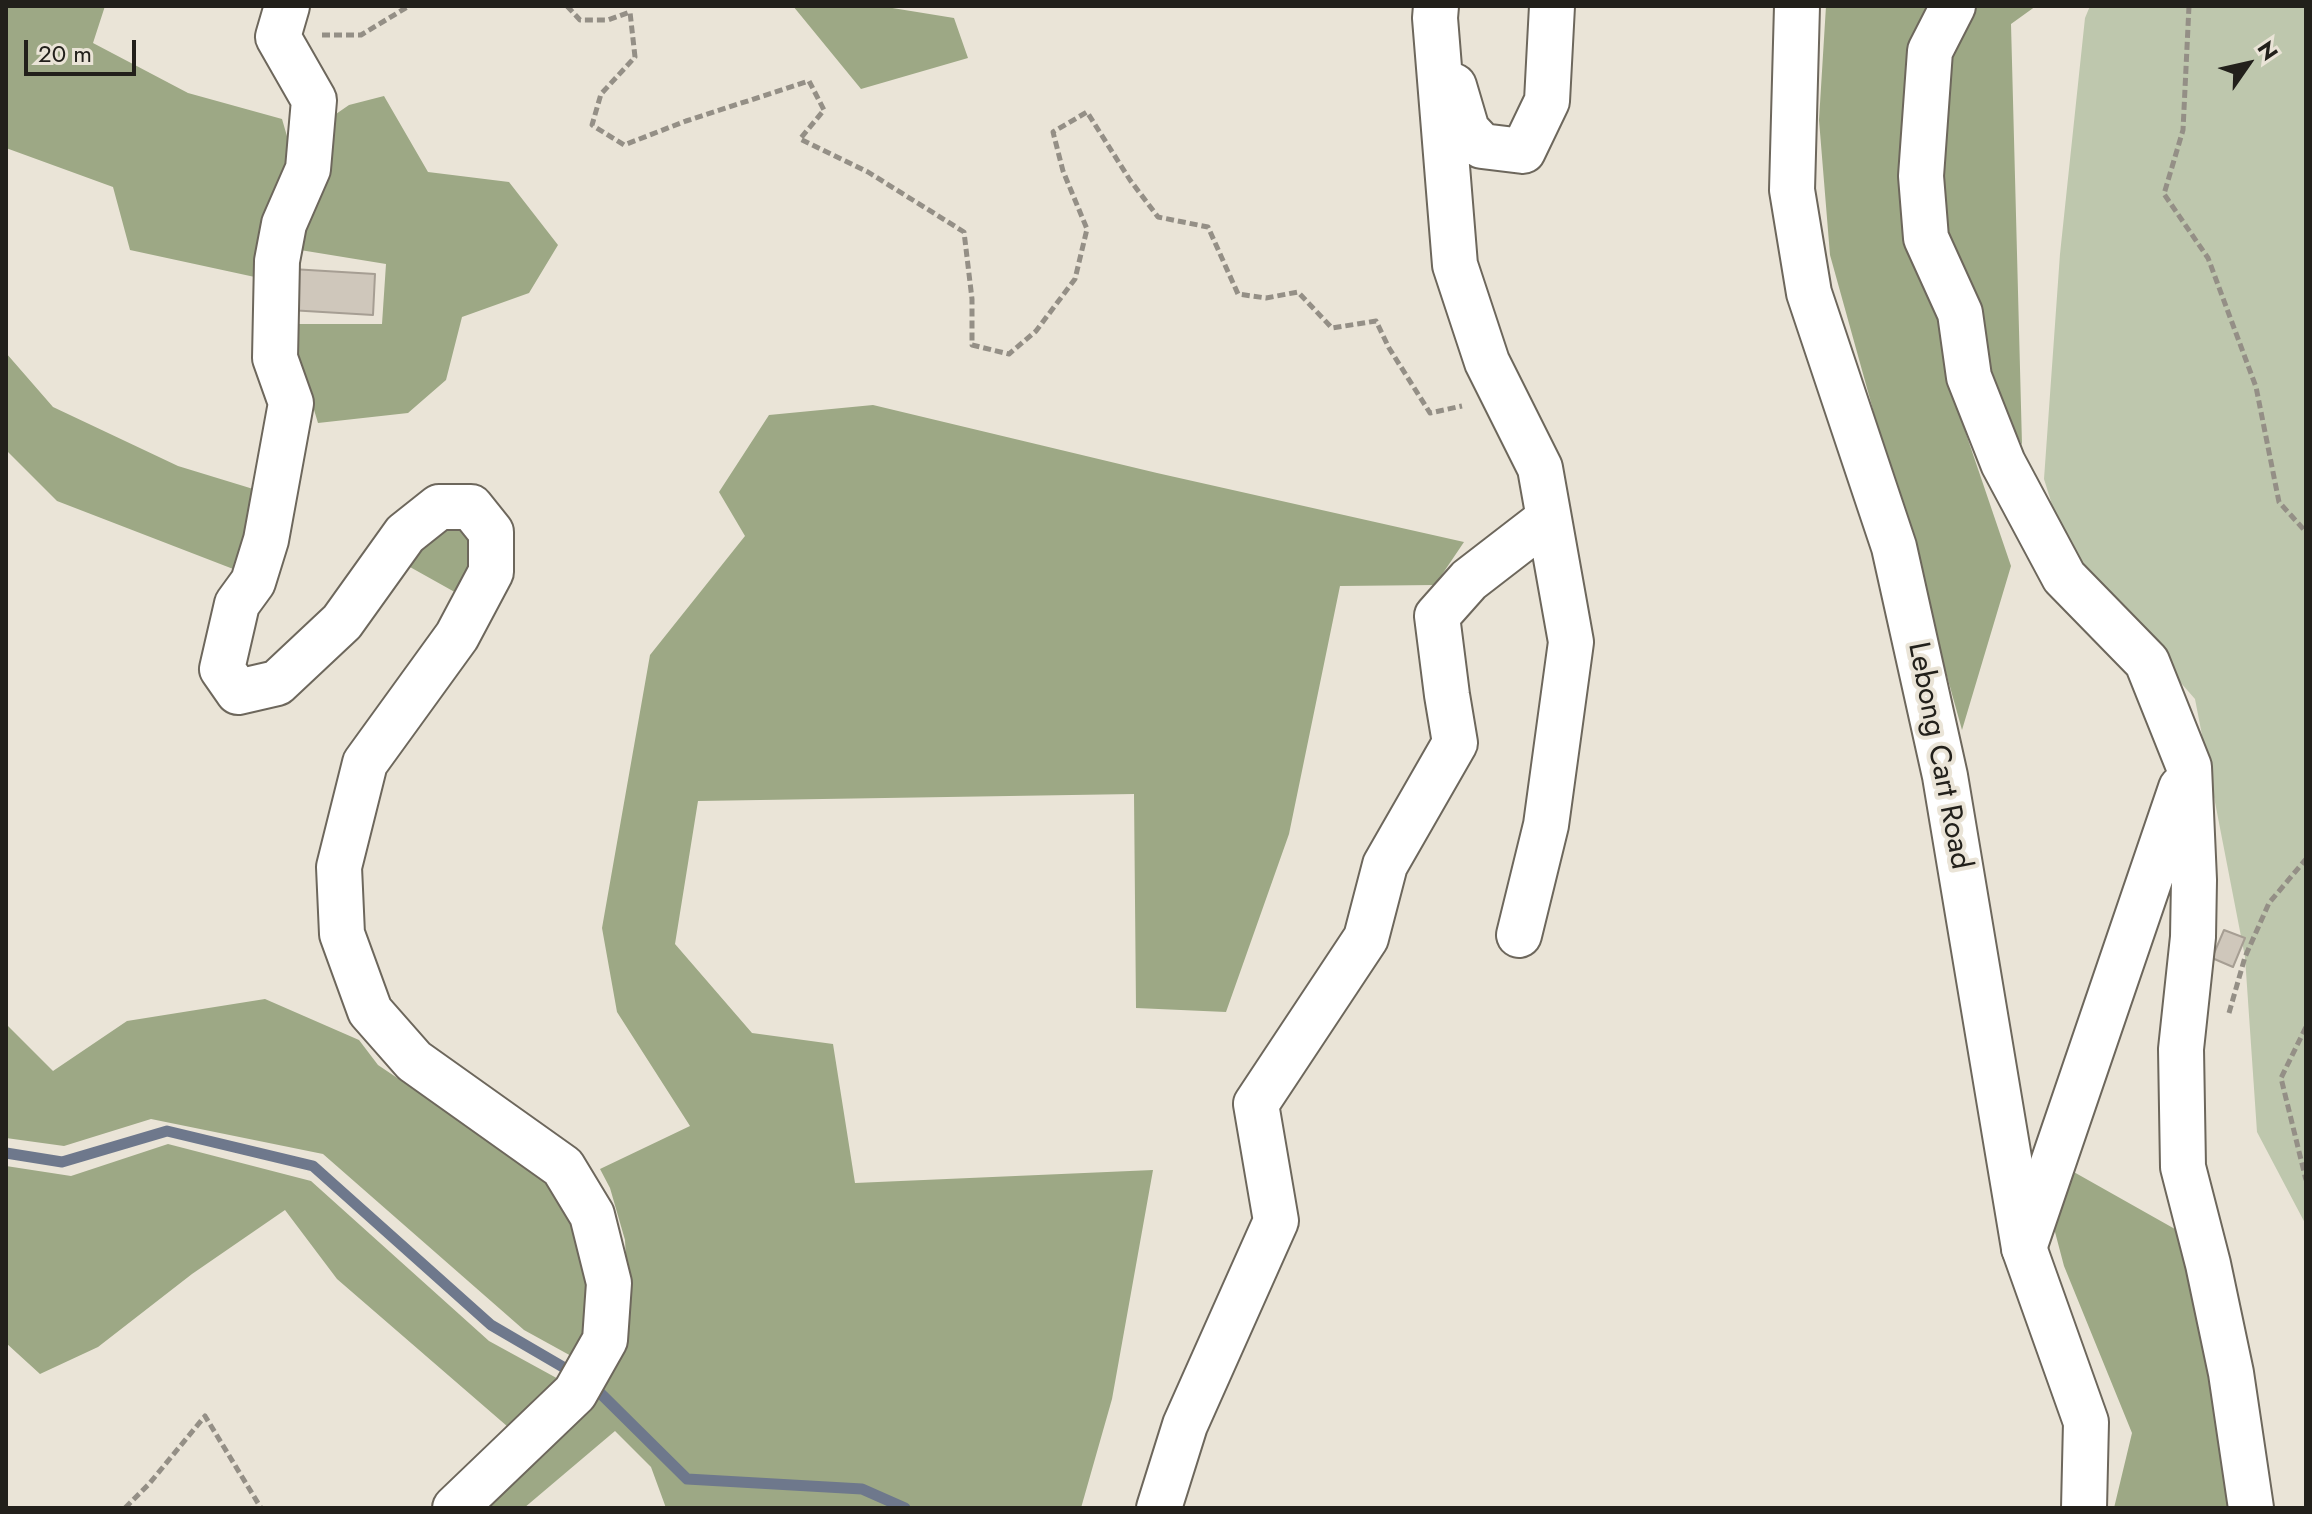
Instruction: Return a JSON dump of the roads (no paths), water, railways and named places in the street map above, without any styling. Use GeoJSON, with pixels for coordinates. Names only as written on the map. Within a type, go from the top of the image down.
{"type":"FeatureCollection","features":[{"type":"Feature","properties":{"kind":"main road"},"geometry":{"type":"LineString","coordinates":[[1435,12],[1467,130],[1482,146],[1523,151],[1547,101],[1552,6]]}},
{"type":"Feature","properties":{"kind":"main road","name":"Lebong Cart Road"},"geometry":{"type":"LineString","coordinates":[[1797,6],[1792,190],[1809,293],[1894,547],[1945,776],[2024,1248],[2086,1422],[2084,1508]]}},
{"type":"Feature","properties":{"kind":"main road"},"geometry":{"type":"LineString","coordinates":[[1953,6],[1930,51],[1921,176],[1926,238],[1960,313],[1969,377],[2003,463],[2064,577],[2147,662],[2189,767],[2194,894],[2193,937],[2181,1049],[2183,1167],[2231,1373],[2251,1508]]}},
{"type":"Feature","properties":{"kind":"main road"},"geometry":{"type":"LineString","coordinates":[[1435,12],[1455,265],[1487,362],[1540,468],[1571,642],[1546,825],[1519,935]]}},
{"type":"Feature","properties":{"kind":"main road"},"geometry":{"type":"LineString","coordinates":[[282,21],[314,100],[308,169],[284,224],[277,261],[275,358],[291,403],[266,540],[253,582],[237,604],[222,669],[238,692],[277,683],[342,622],[405,534],[439,507],[471,507],[491,532],[491,572],[457,636],[365,763],[339,867],[342,934],[370,1011],[414,1061],[563,1167],[592,1215],[609,1283],[605,1340],[575,1393],[455,1508]]}},
{"type":"Feature","properties":{"kind":"main road"},"geometry":{"type":"LineString","coordinates":[[1159,1508],[1185,1425],[1276,1221],[1256,1104],[1366,938],[1385,865],[1455,743],[1437,616],[1469,580],[1548,519]]}},
{"type":"Feature","properties":{"kind":"main road"},"geometry":{"type":"LineString","coordinates":[[2024,1248],[2189,767]]}},
{"type":"Feature","properties":{"kind":"waterway"},"geometry":{"type":"LineString","coordinates":[[6,1153],[62,1162],[167,1131],[313,1166],[491,1325],[575,1374]]}},
{"type":"Feature","properties":{"kind":"waterway"},"geometry":{"type":"LineString","coordinates":[[590,1383],[687,1479],[862,1489],[905,1508]]}}]}
